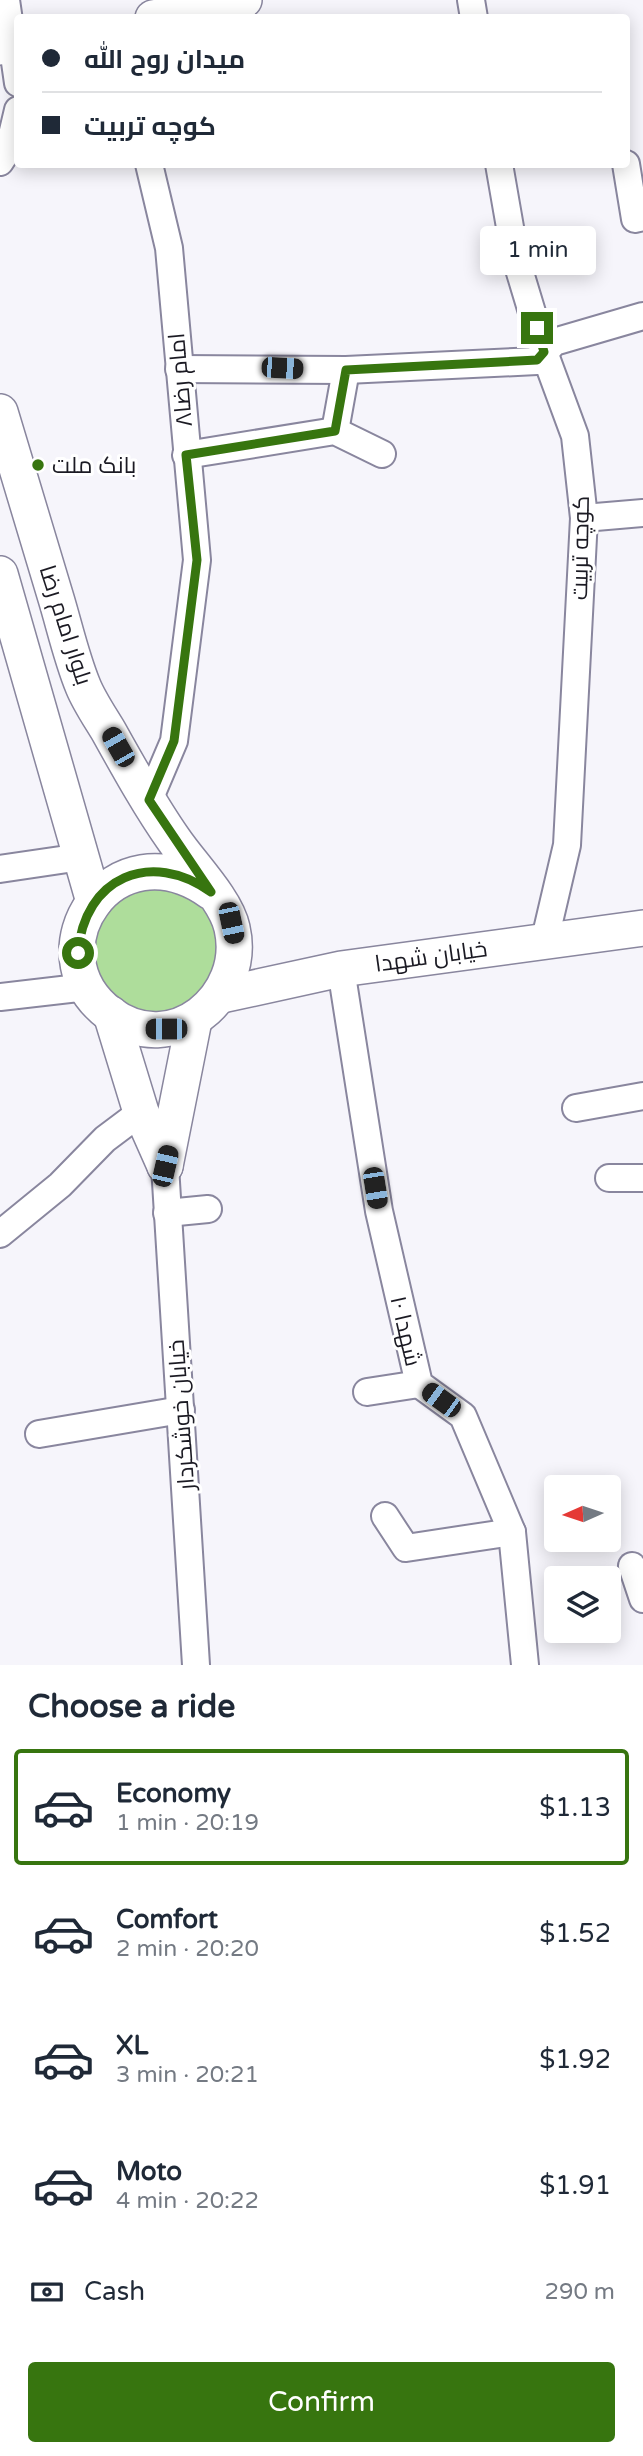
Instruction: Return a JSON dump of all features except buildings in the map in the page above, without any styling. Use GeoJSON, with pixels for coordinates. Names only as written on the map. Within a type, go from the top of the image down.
{"type":"FeatureCollection","features":[{"type":"Feature","properties":{"kind":"main road"},"geometry":{"type":"LineString","coordinates":[[173,14],[244,0]]}},
{"type":"Feature","properties":{"kind":"main road","name":"بلوار امام رضا"},"geometry":{"type":"LineString","coordinates":[[0,412],[83,686],[149,800],[211,892]]}},
{"type":"Feature","properties":{"kind":"main road","name":"بلوار امام رضا"},"geometry":{"type":"LineString","coordinates":[[0,574],[94,902]]}},
{"type":"Feature","properties":{"kind":"main road"},"geometry":{"type":"LineString","coordinates":[[150,870],[173,872],[193,879],[211,892],[231,923],[235,942],[235,960],[222,995],[194,1020],[166,1029],[137,1027],[111,1014],[87,987],[81,970],[78,943],[85,917],[94,902],[110,886],[129,875],[150,870]]}},
{"type":"Feature","properties":{"kind":"main road","name":"خیابان شهدا"},"geometry":{"type":"LineString","coordinates":[[222,995],[341,969],[545,939],[643,928]]}},
{"type":"Feature","properties":{"kind":"main road"},"geometry":{"type":"LineString","coordinates":[[111,1014],[141,1112],[165,1166]]}},
{"type":"Feature","properties":{"kind":"main road"},"geometry":{"type":"LineString","coordinates":[[165,1166],[194,1020]]}},
{"type":"Feature","properties":{"kind":"street"},"geometry":{"type":"LineString","coordinates":[[6,0],[14,64]]}},
{"type":"Feature","properties":{"kind":"street"},"geometry":{"type":"LineString","coordinates":[[0,162],[9,148],[14,127]]}},
{"type":"Feature","properties":{"kind":"street","name":"۸امام رضا"},"geometry":{"type":"LineString","coordinates":[[149,800],[174,741],[197,560],[169,248],[150,168]]}},
{"type":"Feature","properties":{"kind":"street","name":"کوچه تربیت"},"geometry":{"type":"LineString","coordinates":[[500,168],[515,256],[544,352],[575,436],[584,518],[567,845],[545,939]]}},
{"type":"Feature","properties":{"kind":"street"},"geometry":{"type":"LineString","coordinates":[[627,168],[635,219],[643,217]]}},
{"type":"Feature","properties":{"kind":"street"},"geometry":{"type":"LineString","coordinates":[[179,369],[346,370],[537,360],[554,342],[643,316]]}},
{"type":"Feature","properties":{"kind":"street"},"geometry":{"type":"LineString","coordinates":[[335,431],[346,370]]}},
{"type":"Feature","properties":{"kind":"street"},"geometry":{"type":"LineString","coordinates":[[186,455],[335,431],[382,454]]}},
{"type":"Feature","properties":{"kind":"street"},"geometry":{"type":"LineString","coordinates":[[584,518],[643,513]]}},
{"type":"Feature","properties":{"kind":"street"},"geometry":{"type":"LineString","coordinates":[[0,869],[81,857]]}},
{"type":"Feature","properties":{"kind":"street","name":"شهدا ۱۰"},"geometry":{"type":"LineString","coordinates":[[341,969],[379,1212],[419,1384],[463,1416],[512,1532],[525,1665]]}},
{"type":"Feature","properties":{"kind":"street"},"geometry":{"type":"LineString","coordinates":[[0,997],[87,987]]}},
{"type":"Feature","properties":{"kind":"street"},"geometry":{"type":"LineString","coordinates":[[576,1108],[643,1096]]}},
{"type":"Feature","properties":{"kind":"street"},"geometry":{"type":"LineString","coordinates":[[0,1234],[60,1185],[104,1139],[141,1112]]}},
{"type":"Feature","properties":{"kind":"street","name":"خیابان خوشکردار"},"geometry":{"type":"LineString","coordinates":[[165,1166],[196,1665]]}},
{"type":"Feature","properties":{"kind":"street"},"geometry":{"type":"LineString","coordinates":[[610,1178],[643,1178]]}},
{"type":"Feature","properties":{"kind":"street"},"geometry":{"type":"LineString","coordinates":[[167,1213],[208,1209]]}},
{"type":"Feature","properties":{"kind":"street"},"geometry":{"type":"LineString","coordinates":[[367,1392],[419,1384]]}},
{"type":"Feature","properties":{"kind":"street"},"geometry":{"type":"LineString","coordinates":[[39,1434],[181,1410]]}},
{"type":"Feature","properties":{"kind":"street"},"geometry":{"type":"LineString","coordinates":[[385,1516],[406,1548],[512,1532]]}},
{"type":"Feature","properties":{"kind":"street"},"geometry":{"type":"LineString","coordinates":[[632,1566],[643,1599]]}},
{"type":"Feature","properties":{"kind":"green space"},"geometry":{"type":"Polygon","coordinates":[[[137,881],[202,896],[225,958],[186,1012],[140,1017],[102,993],[89,927],[137,881]]]}},
{"type":"Feature","properties":{"kind":"place","name":"بانک ملت"},"geometry":{"type":"Point","coordinates":[38,465]}},
{"type":"Feature","properties":{"kind":"route"},"geometry":{"type":"LineString","coordinates":[[78,953],[79,934],[94,902],[110,886],[129,875],[150,870],[173,872],[193,879],[211,892],[149,800],[174,741],[197,560],[186,455],[335,431],[346,370],[537,360],[544,352],[537,328]]}}]}
